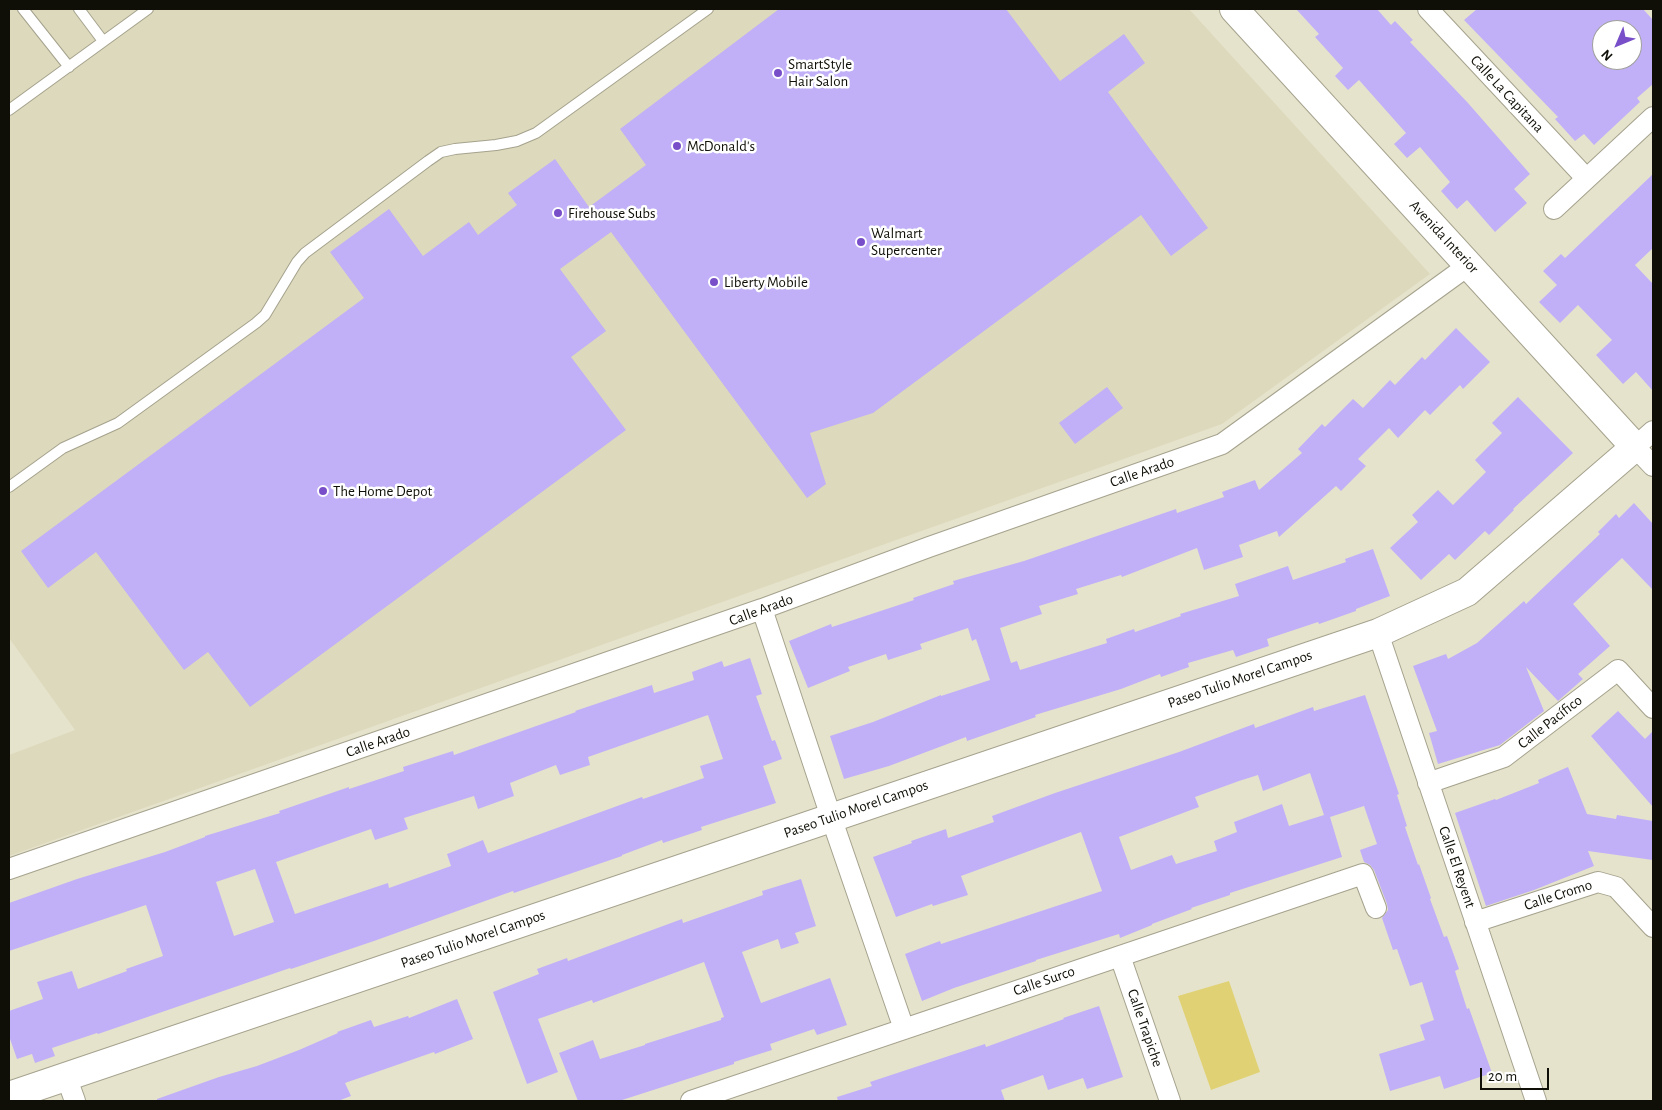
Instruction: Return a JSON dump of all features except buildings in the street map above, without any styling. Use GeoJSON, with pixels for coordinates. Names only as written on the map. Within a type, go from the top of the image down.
{"type":"FeatureCollection","features":[{"type":"Feature","properties":{"kind":"street","name":"Avenida Interior"},"geometry":{"type":"LineString","coordinates":[[1234,9],[1469,265],[1647,448]]}},
{"type":"Feature","properties":{"kind":"street","name":"Calle La Capitana"},"geometry":{"type":"LineString","coordinates":[[1428,9],[1586,178]]}},
{"type":"Feature","properties":{"kind":"street"},"geometry":{"type":"LineString","coordinates":[[1554,209],[1653,118]]}},
{"type":"Feature","properties":{"kind":"street","name":"Calle Arado"},"geometry":{"type":"LineString","coordinates":[[9,869],[762,610],[929,547],[1222,444],[1469,265]]}},
{"type":"Feature","properties":{"kind":"street","name":"Paseo Tulio Morel Campos"},"geometry":{"type":"LineString","coordinates":[[9,1096],[1378,633],[1467,592],[1647,448]]}},
{"type":"Feature","properties":{"kind":"street"},"geometry":{"type":"LineString","coordinates":[[762,610],[904,1029]]}},
{"type":"Feature","properties":{"kind":"street","name":"Calle El Reyent"},"geometry":{"type":"LineString","coordinates":[[1378,633],[1536,1101]]}},
{"type":"Feature","properties":{"kind":"street","name":"Calle Pacífico"},"geometry":{"type":"LineString","coordinates":[[1428,783],[1504,757],[1618,670],[1653,708]]}},
{"type":"Feature","properties":{"kind":"street","name":"Calle Surco"},"geometry":{"type":"LineString","coordinates":[[692,1101],[1363,874],[1376,908]]}},
{"type":"Feature","properties":{"kind":"street","name":"Calle Cromo"},"geometry":{"type":"LineString","coordinates":[[1476,922],[1598,882],[1616,887],[1653,927]]}},
{"type":"Feature","properties":{"kind":"street","name":"Calle Trapiche"},"geometry":{"type":"LineString","coordinates":[[1120,956],[1170,1101]]}},
{"type":"Feature","properties":{"kind":"street"},"geometry":{"type":"LineString","coordinates":[[66,1076],[75,1101]]}},
{"type":"Feature","properties":{"kind":"lane"},"geometry":{"type":"LineString","coordinates":[[23,9],[69,67]]}},
{"type":"Feature","properties":{"kind":"lane"},"geometry":{"type":"LineString","coordinates":[[79,9],[103,41]]}},
{"type":"Feature","properties":{"kind":"lane"},"geometry":{"type":"LineString","coordinates":[[9,110],[148,9]]}},
{"type":"Feature","properties":{"kind":"lane"},"geometry":{"type":"LineString","coordinates":[[9,487],[62,448],[118,423],[256,323],[265,315],[297,262],[305,253],[441,152],[496,146],[517,141],[536,133],[708,9]]}},
{"type":"Feature","properties":{"kind":"shaded area"},"geometry":{"type":"Polygon","coordinates":[[[9,9],[1189,9],[1430,274],[1222,424],[9,856],[9,755],[75,730],[9,638],[9,9]]]}},
{"type":"Feature","properties":{"kind":"shaded area"},"geometry":{"type":"Polygon","coordinates":[[[1229,981],[1260,1072],[1211,1090],[1178,996],[1229,981]]]}},
{"type":"Feature","properties":{"kind":"place","name":"SmartStyle Hair Salon"},"geometry":{"type":"Point","coordinates":[778,73]}},
{"type":"Feature","properties":{"kind":"place","name":"McDonald's"},"geometry":{"type":"Point","coordinates":[677,146]}},
{"type":"Feature","properties":{"kind":"place","name":"Firehouse Subs"},"geometry":{"type":"Point","coordinates":[558,213]}},
{"type":"Feature","properties":{"kind":"place","name":"Walmart Supercenter"},"geometry":{"type":"Point","coordinates":[861,242]}},
{"type":"Feature","properties":{"kind":"place","name":"Liberty Mobile"},"geometry":{"type":"Point","coordinates":[714,282]}},
{"type":"Feature","properties":{"kind":"place","name":"The Home Depot"},"geometry":{"type":"Point","coordinates":[323,491]}}]}
